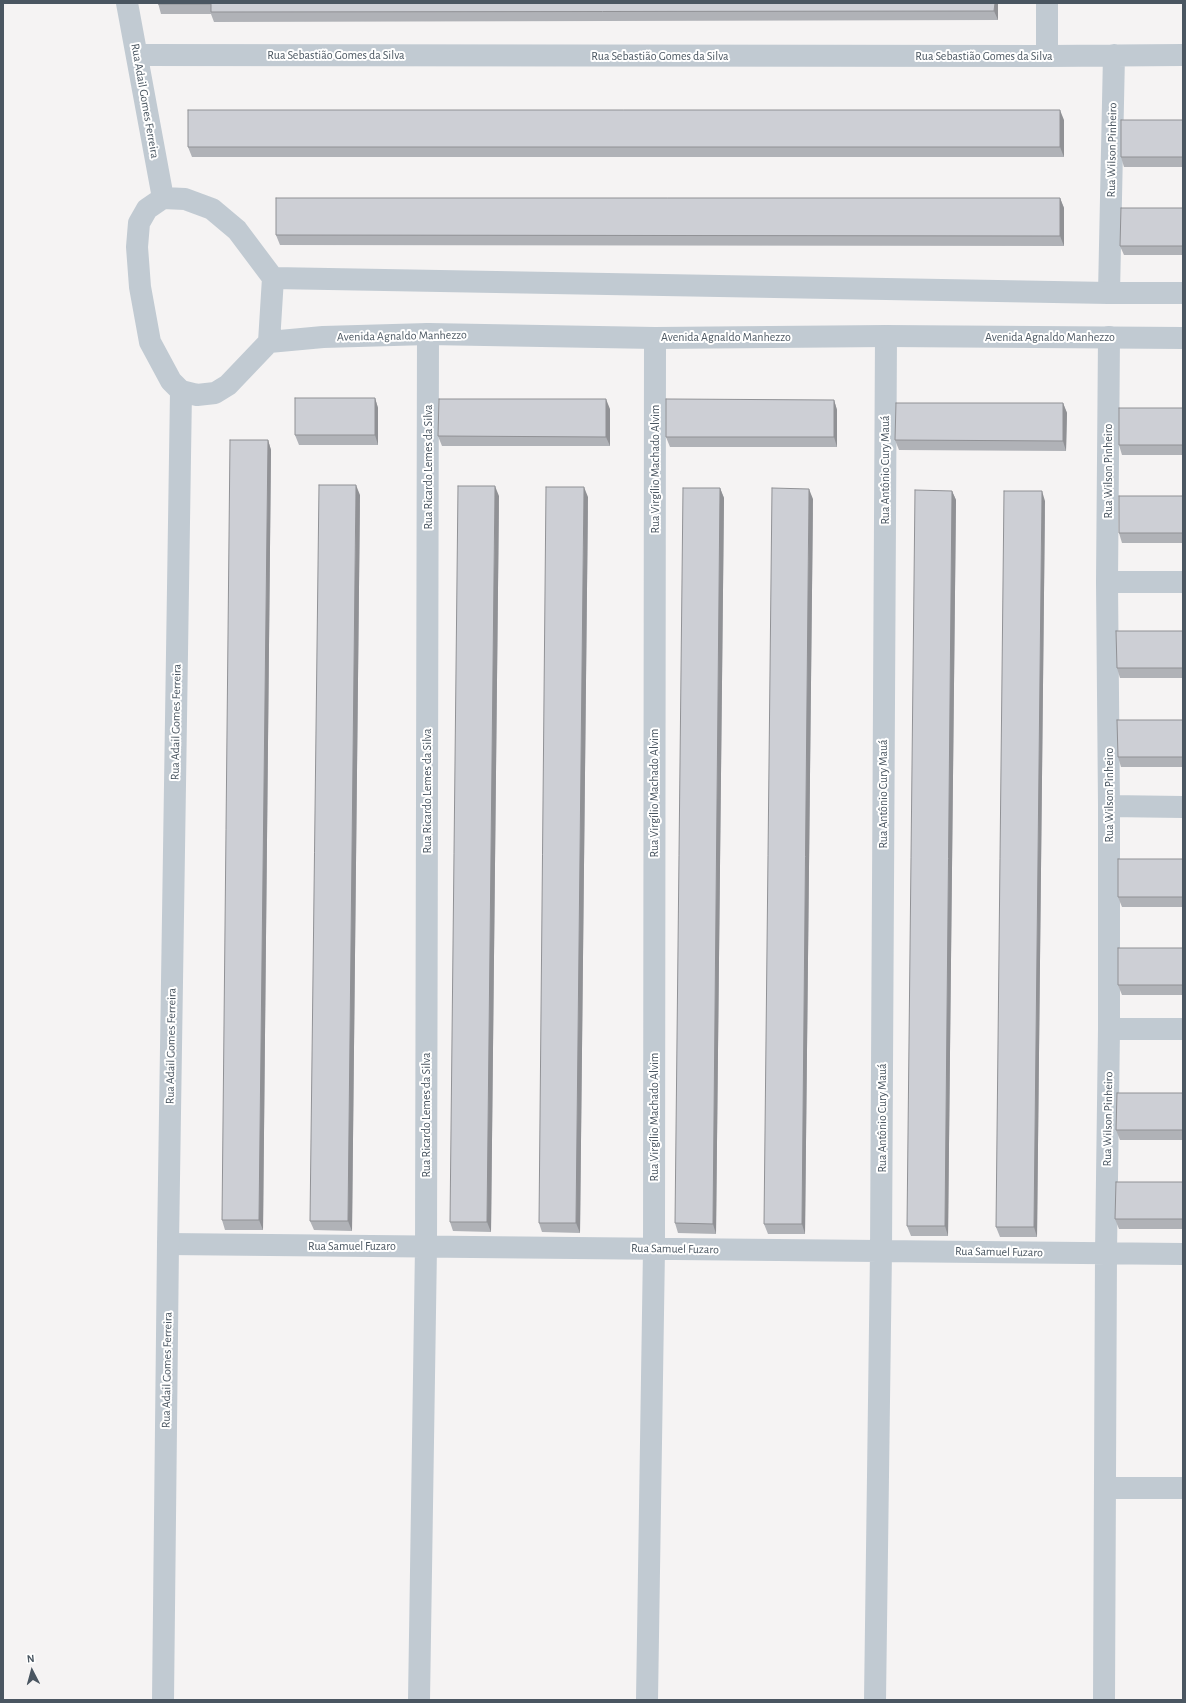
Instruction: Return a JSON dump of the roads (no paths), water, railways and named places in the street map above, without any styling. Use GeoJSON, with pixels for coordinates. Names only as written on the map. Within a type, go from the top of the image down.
{"type":"FeatureCollection","features":[{"type":"Feature","properties":{"kind":"street","name":"Rua Adail Gomes Ferreira"},"geometry":{"type":"LineString","coordinates":[[127,3],[163,198]]}},
{"type":"Feature","properties":{"kind":"street"},"geometry":{"type":"LineString","coordinates":[[1047,3],[1047,56]]}},
{"type":"Feature","properties":{"kind":"street","name":"Rua Sebastião Gomes da Silva"},"geometry":{"type":"LineString","coordinates":[[137,55],[1183,55]]}},
{"type":"Feature","properties":{"kind":"street","name":"Rua Wilson Pinheiro"},"geometry":{"type":"LineString","coordinates":[[1109,293],[1114,55]]}},
{"type":"Feature","properties":{"kind":"street"},"geometry":{"type":"LineString","coordinates":[[163,198],[185,199],[212,209],[237,230],[273,278],[269,342],[228,385],[215,392],[197,395],[181,391],[171,381],[150,342],[140,287],[137,247],[139,223],[147,209],[163,198]]}},
{"type":"Feature","properties":{"kind":"street"},"geometry":{"type":"LineString","coordinates":[[273,278],[1109,293],[1183,292]]}},
{"type":"Feature","properties":{"kind":"street","name":"Avenida Agnaldo Manhezzo"},"geometry":{"type":"LineString","coordinates":[[269,342],[323,337],[428,334],[655,338],[886,336],[1183,338]]}},
{"type":"Feature","properties":{"kind":"street","name":"Rua Ricardo Lemes da Silva"},"geometry":{"type":"LineString","coordinates":[[419,1700],[426,1247],[428,334]]}},
{"type":"Feature","properties":{"kind":"street","name":"Rua Antônio Cury Mauá"},"geometry":{"type":"LineString","coordinates":[[875,1700],[881,1251],[886,336]]}},
{"type":"Feature","properties":{"kind":"street","name":"Rua Wilson Pinheiro"},"geometry":{"type":"LineString","coordinates":[[1104,1700],[1106,1253],[1109,1029],[1109,337]]}},
{"type":"Feature","properties":{"kind":"street","name":"Rua Virgílio Machado Alvim"},"geometry":{"type":"LineString","coordinates":[[647,1700],[654,1249],[655,338]]}},
{"type":"Feature","properties":{"kind":"street","name":"Rua Adail Gomes Ferreira"},"geometry":{"type":"LineString","coordinates":[[163,1700],[168,1244],[181,391]]}},
{"type":"Feature","properties":{"kind":"street"},"geometry":{"type":"LineString","coordinates":[[1108,582],[1183,582]]}},
{"type":"Feature","properties":{"kind":"street"},"geometry":{"type":"LineString","coordinates":[[1109,806],[1183,807]]}},
{"type":"Feature","properties":{"kind":"street"},"geometry":{"type":"LineString","coordinates":[[1109,1029],[1183,1029]]}},
{"type":"Feature","properties":{"kind":"street","name":"Rua Samuel Fuzaro"},"geometry":{"type":"LineString","coordinates":[[168,1244],[1183,1254]]}},
{"type":"Feature","properties":{"kind":"street"},"geometry":{"type":"LineString","coordinates":[[1105,1488],[1183,1488]]}}]}
